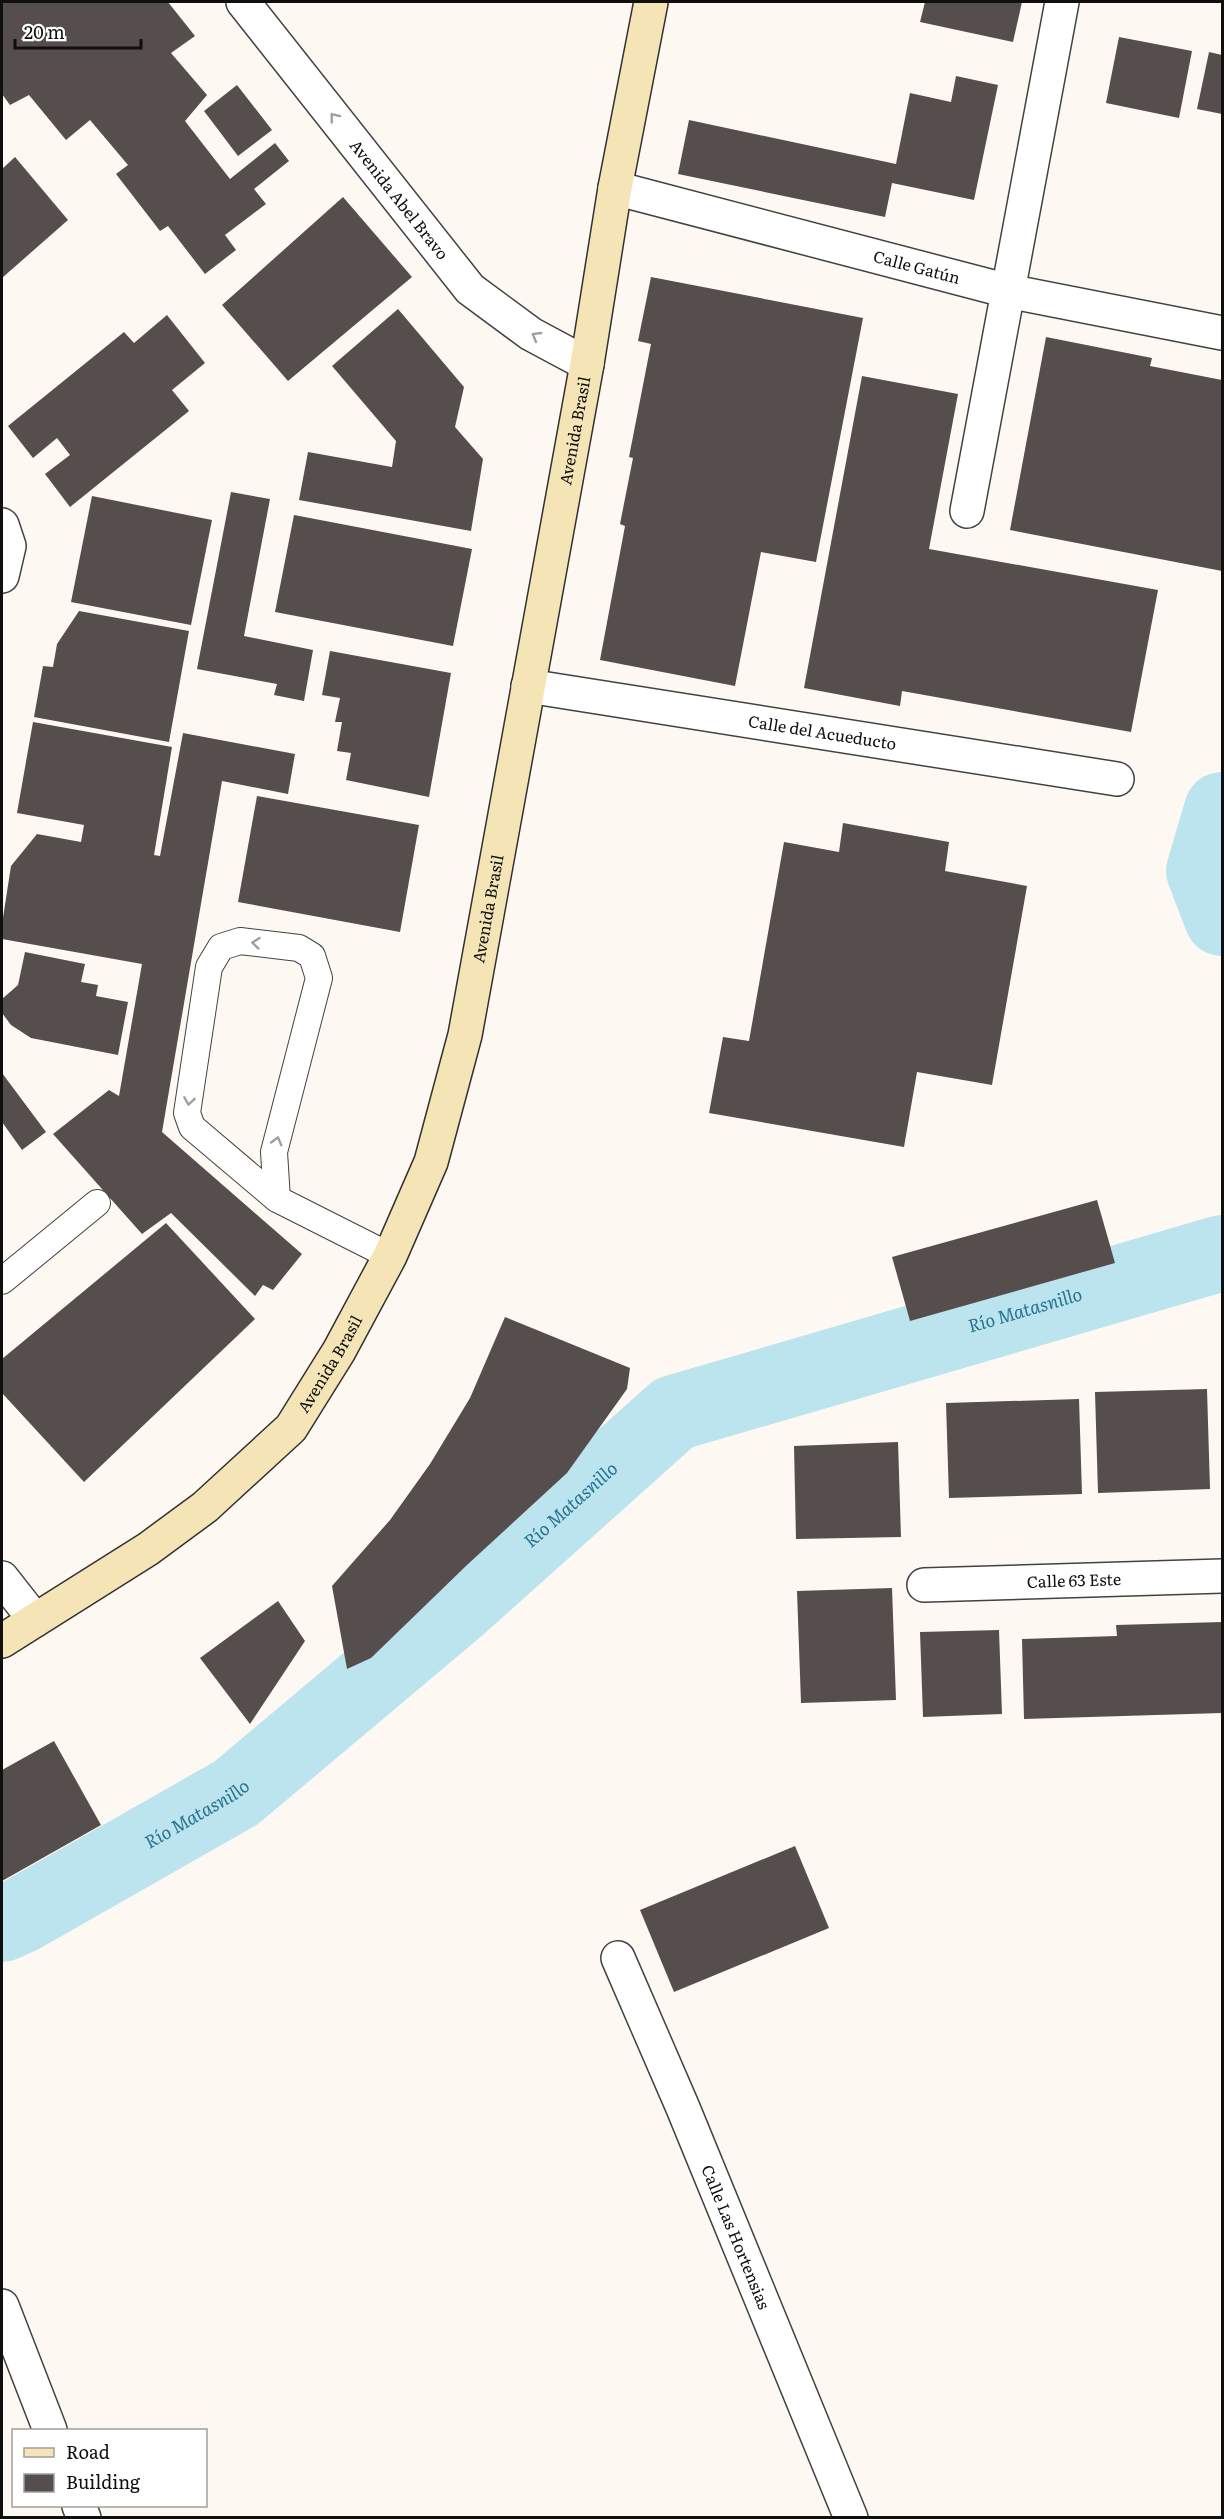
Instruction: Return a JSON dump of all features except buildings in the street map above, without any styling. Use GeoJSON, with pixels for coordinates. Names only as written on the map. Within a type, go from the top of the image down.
{"type":"FeatureCollection","features":[{"type":"Feature","properties":{"kind":"main road","name":"Avenida Brasil"},"geometry":{"type":"LineString","coordinates":[[2,1641],[148,1549],[205,1507],[291,1428],[339,1351],[390,1256],[430,1162],[465,1035],[587,364],[615,188],[651,2]]}},
{"type":"Feature","properties":{"kind":"street","name":"Avenida Abel Bravo"},"geometry":{"type":"LineString","coordinates":[[243,2],[471,289],[531,334],[587,364]]}},
{"type":"Feature","properties":{"kind":"street"},"geometry":{"type":"LineString","coordinates":[[967,511],[1062,2]]}},
{"type":"Feature","properties":{"kind":"street","name":"Calle Gatún"},"geometry":{"type":"LineString","coordinates":[[615,188],[1008,291],[1222,333]]}},
{"type":"Feature","properties":{"kind":"street"},"geometry":{"type":"LineString","coordinates":[[2,525],[9,546],[2,576]]}},
{"type":"Feature","properties":{"kind":"street","name":"Calle del Acueducto"},"geometry":{"type":"LineString","coordinates":[[528,686],[1117,779]]}},
{"type":"Feature","properties":{"kind":"street","name":"Calle 63 Este"},"geometry":{"type":"LineString","coordinates":[[924,1585],[1222,1576]]}},
{"type":"Feature","properties":{"kind":"street"},"geometry":{"type":"LineString","coordinates":[[2,1578],[35,1620]]}},
{"type":"Feature","properties":{"kind":"street","name":"Calle Las Hortensias"},"geometry":{"type":"LineString","coordinates":[[618,1958],[688,2119],[851,2517]]}},
{"type":"Feature","properties":{"kind":"street"},"geometry":{"type":"LineString","coordinates":[[2,2307],[50,2429]]}},
{"type":"Feature","properties":{"kind":"lane"},"geometry":{"type":"LineString","coordinates":[[277,1199],[274,1152],[319,978],[312,957],[299,948],[240,941],[221,947],[209,967],[187,1113],[192,1126],[277,1199],[390,1256]]}},
{"type":"Feature","properties":{"kind":"lane"},"geometry":{"type":"LineString","coordinates":[[2,1281],[97,1203]]}},
{"type":"Feature","properties":{"kind":"waterway","name":"Río Matasnillo"},"geometry":{"type":"LineString","coordinates":[[1222,810],[1204,871],[1222,918]]}},
{"type":"Feature","properties":{"kind":"waterway","name":"Río Matasnillo"},"geometry":{"type":"LineString","coordinates":[[2,1924],[20,1916],[236,1793],[456,1608],[674,1413],[1222,1253]]}}]}
